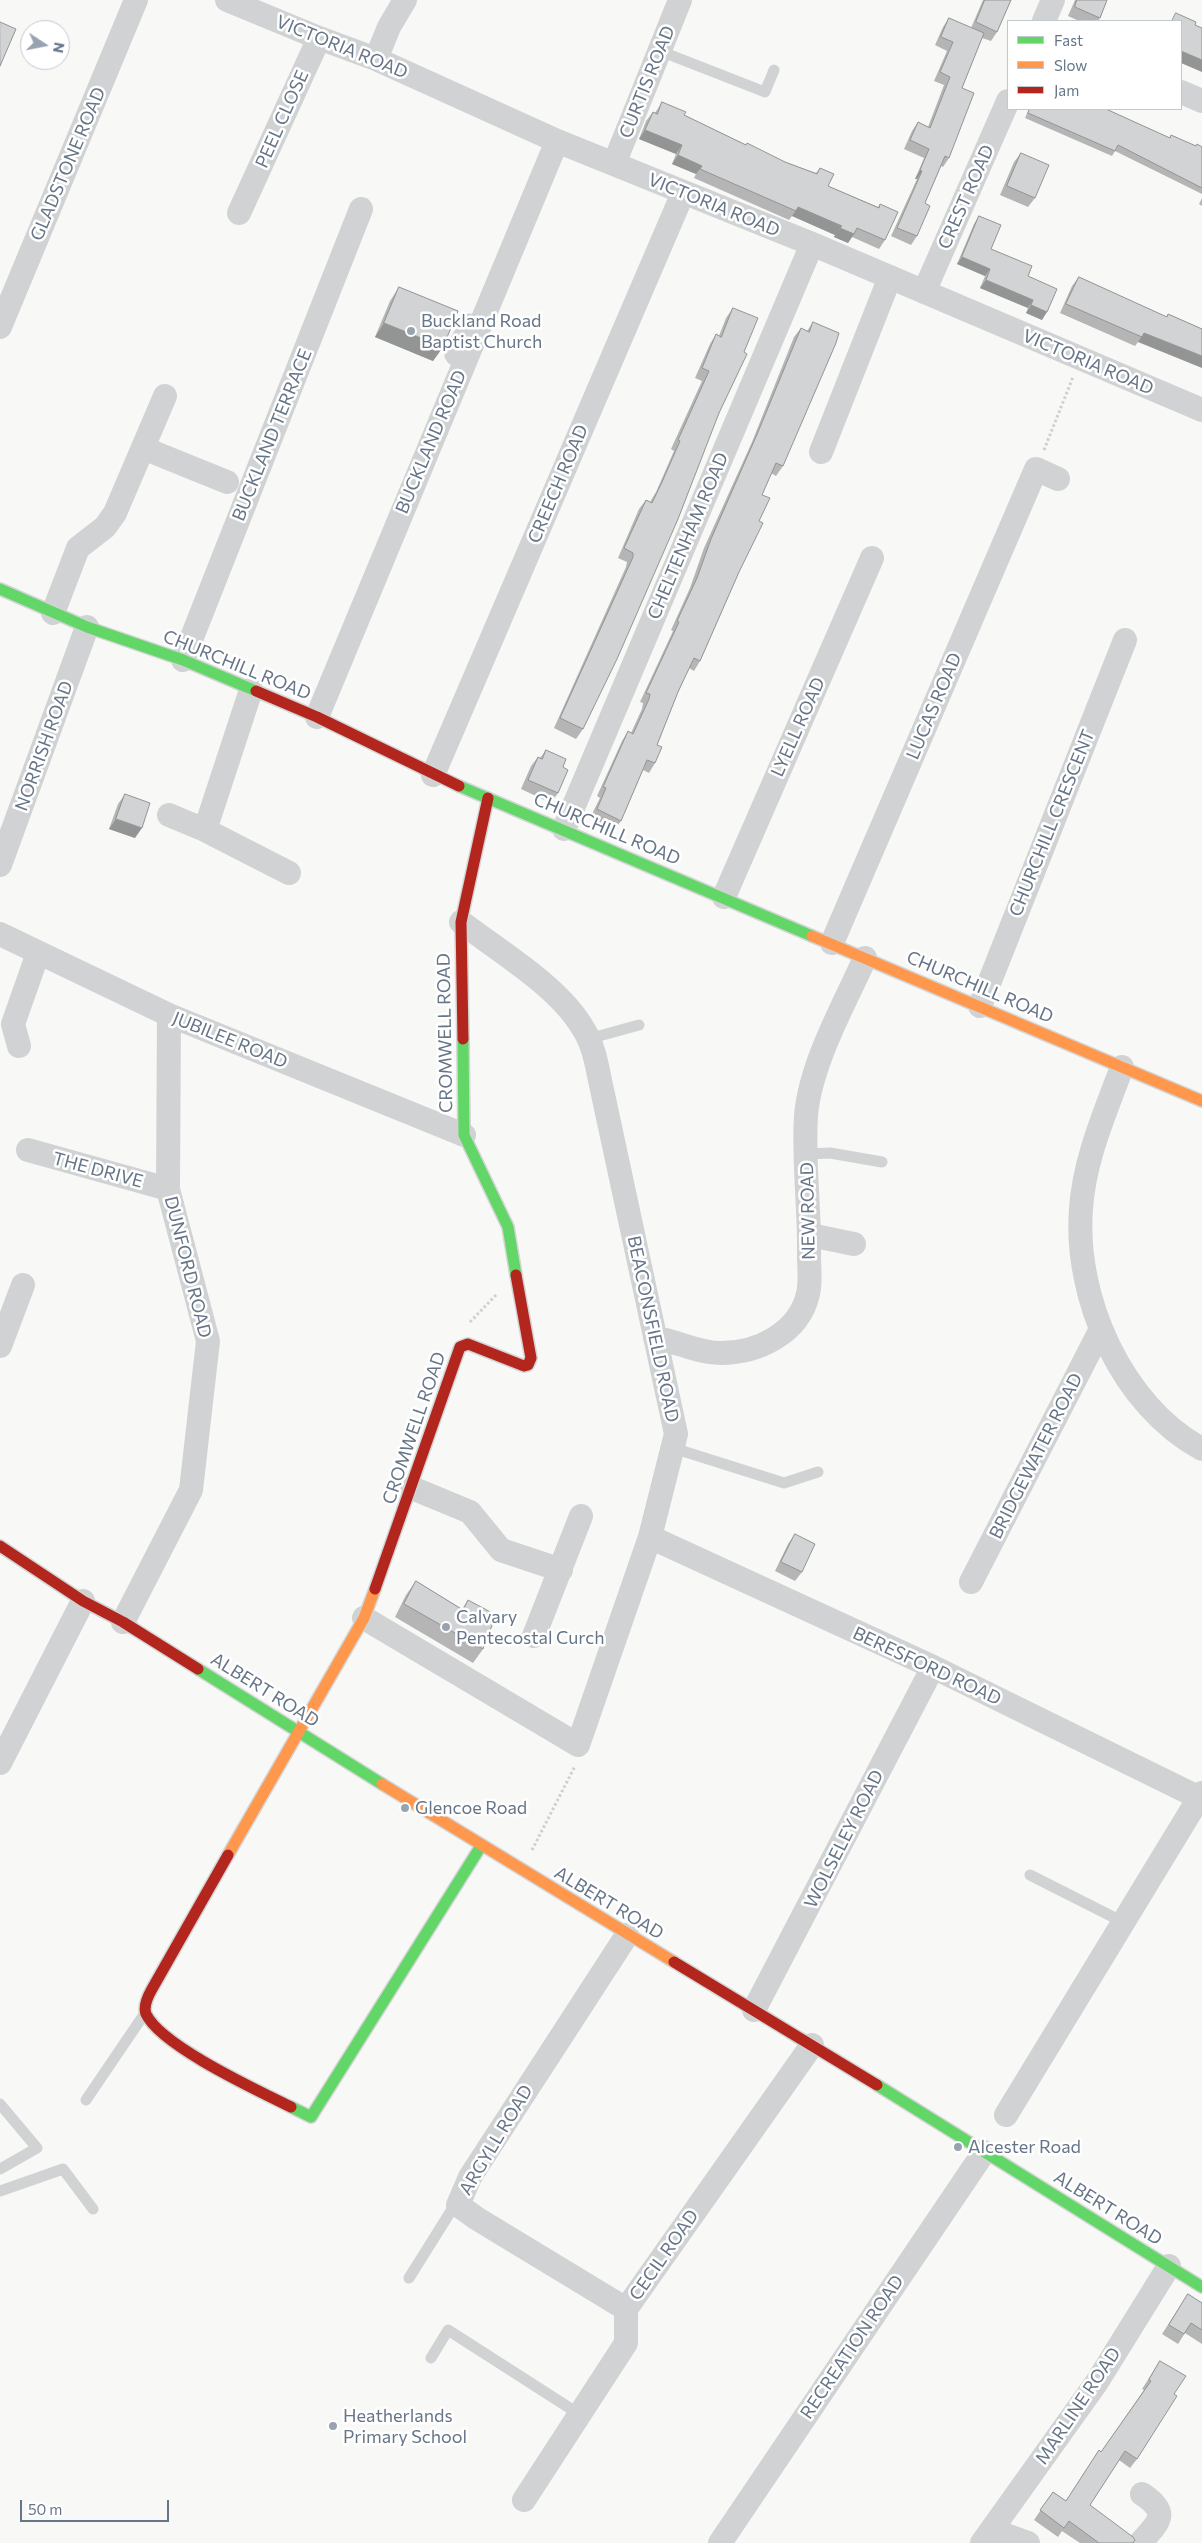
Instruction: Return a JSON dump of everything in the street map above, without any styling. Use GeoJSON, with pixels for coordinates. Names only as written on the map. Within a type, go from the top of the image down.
{"type":"FeatureCollection","features":[{"type":"Feature","properties":{"kind":"street","name":"GLADSTONE ROAD"},"geometry":{"type":"LineString","coordinates":[[0,327],[136,0]]}},
{"type":"Feature","properties":{"kind":"street","name":"VICTORIA ROAD"},"geometry":{"type":"LineString","coordinates":[[227,0],[318,38],[376,59],[557,141],[812,244],[1202,410]]}},
{"type":"Feature","properties":{"kind":"street"},"geometry":{"type":"LineString","coordinates":[[376,59],[389,27],[405,0]]}},
{"type":"Feature","properties":{"kind":"street","name":"CURTIS ROAD"},"geometry":{"type":"LineString","coordinates":[[614,164],[680,0]]}},
{"type":"Feature","properties":{"kind":"street"},"geometry":{"type":"LineString","coordinates":[[1044,20],[1053,0]]}},
{"type":"Feature","properties":{"kind":"street","name":"PEEL CLOSE"},"geometry":{"type":"LineString","coordinates":[[248,206],[318,38]]}},
{"type":"Feature","properties":{"kind":"street"},"geometry":{"type":"LineString","coordinates":[[1182,92],[1202,101]]}},
{"type":"Feature","properties":{"kind":"street","name":"CREST ROAD"},"geometry":{"type":"LineString","coordinates":[[924,292],[1007,104]]}},
{"type":"Feature","properties":{"kind":"street","name":"BUCKLAND ROAD"},"geometry":{"type":"LineString","coordinates":[[317,717],[557,141]]}},
{"type":"Feature","properties":{"kind":"street","name":"CREECH ROAD"},"geometry":{"type":"LineString","coordinates":[[433,775],[683,193]]}},
{"type":"Feature","properties":{"kind":"street","name":"BUCKLAND TERRACE"},"geometry":{"type":"LineString","coordinates":[[183,660],[361,210]]}},
{"type":"Feature","properties":{"kind":"street","name":"CHELTENHAM ROAD"},"geometry":{"type":"LineString","coordinates":[[564,829],[812,244]]}},
{"type":"Feature","properties":{"kind":"street"},"geometry":{"type":"LineString","coordinates":[[821,452],[890,277]]}},
{"type":"Feature","properties":{"kind":"street"},"geometry":{"type":"LineString","coordinates":[[53,613],[78,548],[105,527],[115,513],[165,396]]}},
{"type":"Feature","properties":{"kind":"street"},"geometry":{"type":"LineString","coordinates":[[143,448],[227,482]]}},
{"type":"Feature","properties":{"kind":"street"},"geometry":{"type":"LineString","coordinates":[[1036,469],[1058,479]]}},
{"type":"Feature","properties":{"kind":"street","name":"LUCAS ROAD"},"geometry":{"type":"LineString","coordinates":[[832,943],[1036,469]]}},
{"type":"Feature","properties":{"kind":"street","name":"LYELL ROAD"},"geometry":{"type":"LineString","coordinates":[[724,897],[872,558]]}},
{"type":"Feature","properties":{"kind":"street","name":"CHURCHILL ROAD"},"geometry":{"type":"LineString","coordinates":[[0,589],[87,627],[183,660],[317,717],[433,775],[1202,1101]]}},
{"type":"Feature","properties":{"kind":"street","name":"NORRISH ROAD"},"geometry":{"type":"LineString","coordinates":[[0,865],[87,627]]}},
{"type":"Feature","properties":{"kind":"street","name":"CHURCHILL CRESCENT"},"geometry":{"type":"LineString","coordinates":[[980,1006],[1125,640]]}},
{"type":"Feature","properties":{"kind":"street"},"geometry":{"type":"LineString","coordinates":[[205,830],[251,690]]}},
{"type":"Feature","properties":{"kind":"street","name":"CROMWELL ROAD"},"geometry":{"type":"LineString","coordinates":[[298,1733],[364,1618],[412,1488],[458,1354],[464,1345],[483,1349],[516,1365],[528,1365],[531,1358],[508,1226],[464,1135],[461,922],[488,798]]}},
{"type":"Feature","properties":{"kind":"street"},"geometry":{"type":"LineString","coordinates":[[169,815],[205,830],[289,872]]}},
{"type":"Feature","properties":{"kind":"street","name":"BEACONSFIELD ROAD"},"geometry":{"type":"LineString","coordinates":[[364,1618],[578,1745],[650,1537],[676,1434],[601,1085],[588,1038],[575,1016],[540,981],[461,922]]}},
{"type":"Feature","properties":{"kind":"street","name":"JUBILEE ROAD"},"geometry":{"type":"LineString","coordinates":[[0,934],[169,1015],[464,1135]]}},
{"type":"Feature","properties":{"kind":"street"},"geometry":{"type":"LineString","coordinates":[[19,1046],[13,1024],[38,953]]}},
{"type":"Feature","properties":{"kind":"street","name":"NEW ROAD"},"geometry":{"type":"LineString","coordinates":[[655,1338],[718,1353],[746,1350],[776,1338],[794,1322],[808,1293],[810,1235],[806,1117],[809,1096],[821,1057],[865,958]]}},
{"type":"Feature","properties":{"kind":"street","name":"DUNFORD ROAD"},"geometry":{"type":"LineString","coordinates":[[123,1622],[191,1490],[208,1341],[168,1189],[169,1015]]}},
{"type":"Feature","properties":{"kind":"street"},"geometry":{"type":"LineString","coordinates":[[1122,1067],[1088,1165],[1081,1208],[1082,1257],[1092,1306],[1116,1360],[1140,1395],[1177,1431],[1202,1449]]}},
{"type":"Feature","properties":{"kind":"street","name":"THE DRIVE"},"geometry":{"type":"LineString","coordinates":[[28,1150],[168,1189]]}},
{"type":"Feature","properties":{"kind":"street"},"geometry":{"type":"LineString","coordinates":[[810,1235],[854,1244]]}},
{"type":"Feature","properties":{"kind":"street"},"geometry":{"type":"LineString","coordinates":[[0,1346],[23,1285]]}},
{"type":"Feature","properties":{"kind":"street","name":"BRIDGEWATER ROAD"},"geometry":{"type":"LineString","coordinates":[[971,1582],[1101,1329]]}},
{"type":"Feature","properties":{"kind":"street"},"geometry":{"type":"LineString","coordinates":[[412,1488],[470,1512],[501,1550],[561,1570]]}},
{"type":"Feature","properties":{"kind":"street"},"geometry":{"type":"LineString","coordinates":[[534,1636],[581,1516]]}},
{"type":"Feature","properties":{"kind":"street","name":"BERESFORD ROAD"},"geometry":{"type":"LineString","coordinates":[[650,1537],[933,1667],[1201,1797]]}},
{"type":"Feature","properties":{"kind":"street","name":"ALBERT ROAD"},"geometry":{"type":"LineString","coordinates":[[0,1546],[83,1601],[123,1622],[481,1846],[812,2045],[1202,2286]]}},
{"type":"Feature","properties":{"kind":"street"},"geometry":{"type":"LineString","coordinates":[[0,1763],[83,1601]]}},
{"type":"Feature","properties":{"kind":"street","name":"WOLSELEY ROAD"},"geometry":{"type":"LineString","coordinates":[[754,2010],[933,1667]]}},
{"type":"Feature","properties":{"kind":"street"},"geometry":{"type":"LineString","coordinates":[[298,1733],[159,1975],[146,2003],[145,2013],[150,2022],[190,2053],[311,2117],[481,1846]]}},
{"type":"Feature","properties":{"kind":"street"},"geometry":{"type":"LineString","coordinates":[[1006,2115],[1201,1797]]}},
{"type":"Feature","properties":{"kind":"street","name":"ARGYLL ROAD"},"geometry":{"type":"LineString","coordinates":[[626,2309],[476,2218],[458,2205],[470,2177],[627,1935]]}},
{"type":"Feature","properties":{"kind":"street","name":"CECIL ROAD"},"geometry":{"type":"LineString","coordinates":[[524,2500],[626,2343],[626,2309],[812,2045]]}},
{"type":"Feature","properties":{"kind":"street","name":"RECREATION ROAD"},"geometry":{"type":"LineString","coordinates":[[720,2543],[984,2152]]}},
{"type":"Feature","properties":{"kind":"street","name":"MARLINE ROAD"},"geometry":{"type":"LineString","coordinates":[[987,2537],[1097,2382],[1169,2266]]}},
{"type":"Feature","properties":{"kind":"street"},"geometry":{"type":"LineString","coordinates":[[1140,2543],[1157,2524],[1160,2512],[1156,2503],[1142,2494]]}},
{"type":"Feature","properties":{"kind":"street"},"geometry":{"type":"LineString","coordinates":[[987,2537],[1028,2543]]}},
{"type":"Feature","properties":{"kind":"lane"},"geometry":{"type":"LineString","coordinates":[[660,51],[765,92],[774,70]]}},
{"type":"Feature","properties":{"kind":"lane"},"geometry":{"type":"LineString","coordinates":[[588,1038],[639,1026]]}},
{"type":"Feature","properties":{"kind":"lane"},"geometry":{"type":"LineString","coordinates":[[807,1154],[830,1153],[882,1162]]}},
{"type":"Feature","properties":{"kind":"lane"},"geometry":{"type":"LineString","coordinates":[[673,1448],[784,1483],[818,1472]]}},
{"type":"Feature","properties":{"kind":"lane"},"geometry":{"type":"LineString","coordinates":[[1030,1875],[1123,1922]]}},
{"type":"Feature","properties":{"kind":"lane"},"geometry":{"type":"LineString","coordinates":[[86,2100],[145,2013]]}},
{"type":"Feature","properties":{"kind":"lane"},"geometry":{"type":"LineString","coordinates":[[0,2104],[37,2148],[0,2169]]}},
{"type":"Feature","properties":{"kind":"lane"},"geometry":{"type":"LineString","coordinates":[[0,2191],[64,2169],[93,2209]]}},
{"type":"Feature","properties":{"kind":"lane"},"geometry":{"type":"LineString","coordinates":[[409,2278],[451,2212],[458,2205]]}},
{"type":"Feature","properties":{"kind":"lane"},"geometry":{"type":"LineString","coordinates":[[431,2358],[448,2330],[579,2414]]}},
{"type":"Feature","properties":{"kind":"path"},"geometry":{"type":"LineString","coordinates":[[1036,469],[1081,359]]}},
{"type":"Feature","properties":{"kind":"path"},"geometry":{"type":"LineString","coordinates":[[464,1345],[464,1330],[473,1318],[517,1277]]}},
{"type":"Feature","properties":{"kind":"path"},"geometry":{"type":"LineString","coordinates":[[521,1870],[565,1789]]}},
{"type":"Feature","properties":{"kind":"building"},"geometry":{"type":"Polygon","coordinates":[[[985,0],[1011,0],[997,32],[976,22],[985,0]]]}},
{"type":"Feature","properties":{"kind":"building"},"geometry":{"type":"Polygon","coordinates":[[[1077,0],[1107,0],[1100,18],[1075,7],[1077,0]]]}},
{"type":"Feature","properties":{"kind":"building"},"geometry":{"type":"Polygon","coordinates":[[[1176,13],[1196,22],[1195,25],[1202,28],[1202,60],[1182,51],[1182,20],[1172,20],[1176,13]]]}},
{"type":"Feature","properties":{"kind":"building"},"geometry":{"type":"Polygon","coordinates":[[[949,18],[984,33],[962,88],[974,93],[949,158],[945,156],[925,203],[930,206],[917,236],[897,228],[922,171],[920,170],[929,149],[910,140],[918,122],[930,128],[950,77],[940,72],[953,42],[941,37],[949,18]]]}},
{"type":"Feature","properties":{"kind":"building"},"geometry":{"type":"Polygon","coordinates":[[[0,22],[16,29],[0,66],[0,22]]]}},
{"type":"Feature","properties":{"kind":"building"},"geometry":{"type":"Polygon","coordinates":[[[662,102],[686,112],[684,115],[785,162],[817,174],[820,168],[834,174],[828,186],[879,208],[880,204],[898,212],[885,240],[857,228],[854,234],[840,228],[842,226],[798,207],[796,211],[700,169],[702,166],[678,155],[682,145],[645,130],[653,112],[657,114],[662,102]]]}},
{"type":"Feature","properties":{"kind":"building"},"geometry":{"type":"Polygon","coordinates":[[[1030,110],[1108,110],[1170,138],[1171,135],[1196,146],[1197,144],[1202,147],[1202,188],[1118,145],[1115,151],[1028,113],[1030,110]]]}},
{"type":"Feature","properties":{"kind":"building"},"geometry":{"type":"Polygon","coordinates":[[[1021,153],[1049,165],[1035,198],[1007,186],[1021,153]]]}},
{"type":"Feature","properties":{"kind":"building"},"geometry":{"type":"Polygon","coordinates":[[[979,216],[1001,225],[991,249],[1032,266],[1028,276],[1057,289],[1047,312],[1031,305],[1033,300],[986,280],[990,269],[962,257],[979,216]]]}},
{"type":"Feature","properties":{"kind":"building"},"geometry":{"type":"Polygon","coordinates":[[[1079,277],[1167,317],[1168,314],[1202,329],[1202,356],[1144,333],[1142,337],[1066,304],[1079,277]]]}},
{"type":"Feature","properties":{"kind":"building"},"geometry":{"type":"Polygon","coordinates":[[[399,287],[458,311],[443,347],[384,323],[399,287]]]}},
{"type":"Feature","properties":{"kind":"building"},"geometry":{"type":"Polygon","coordinates":[[[733,308],[758,318],[744,352],[747,354],[719,413],[678,519],[617,659],[583,729],[560,718],[633,557],[633,553],[624,548],[646,500],[652,503],[662,482],[680,441],[678,440],[709,371],[702,368],[716,334],[721,337],[733,308]]]}},
{"type":"Feature","properties":{"kind":"building"},"geometry":{"type":"Polygon","coordinates":[[[813,322],[839,333],[836,343],[783,466],[776,463],[762,495],[770,498],[759,521],[763,523],[700,661],[694,658],[678,692],[657,745],[662,747],[655,763],[647,760],[621,821],[597,809],[606,788],[603,787],[628,731],[633,734],[649,699],[650,694],[646,693],[679,622],[677,621],[697,578],[711,539],[801,328],[809,332],[813,322]]]}},
{"type":"Feature","properties":{"kind":"building"},"geometry":{"type":"Polygon","coordinates":[[[546,750],[566,759],[563,767],[568,770],[558,793],[528,780],[538,757],[542,759],[546,750]]]}},
{"type":"Feature","properties":{"kind":"building"},"geometry":{"type":"Polygon","coordinates":[[[125,794],[150,803],[142,828],[116,819],[125,794]]]}},
{"type":"Feature","properties":{"kind":"building"},"geometry":{"type":"Polygon","coordinates":[[[795,1534],[815,1544],[802,1572],[781,1562],[795,1534]]]}},
{"type":"Feature","properties":{"kind":"building"},"geometry":{"type":"Polygon","coordinates":[[[416,1581],[463,1610],[468,1600],[496,1615],[483,1649],[404,1604],[416,1581]]]}},
{"type":"Feature","properties":{"kind":"building"},"geometry":{"type":"Polygon","coordinates":[[[1188,2294],[1202,2303],[1202,2330],[1191,2323],[1184,2334],[1169,2325],[1188,2294]]]}},
{"type":"Feature","properties":{"kind":"building"},"geometry":{"type":"Polygon","coordinates":[[[1160,2361],[1186,2376],[1174,2394],[1177,2396],[1137,2459],[1125,2451],[1090,2505],[1135,2540],[1133,2543],[1099,2543],[1069,2521],[1064,2528],[1040,2510],[1053,2492],[1066,2501],[1099,2450],[1101,2452],[1151,2381],[1149,2380],[1160,2361]]]}},
{"type":"Feature","properties":{"kind":"traffic: fast"},"geometry":{"type":"LineString","coordinates":[[0,589],[87,627],[183,660],[256,691]]}},
{"type":"Feature","properties":{"kind":"traffic: fast"},"geometry":{"type":"LineString","coordinates":[[459,786],[812,936]]}},
{"type":"Feature","properties":{"kind":"traffic: fast"},"geometry":{"type":"LineString","coordinates":[[463,1039],[464,1135],[508,1227],[516,1275]]}},
{"type":"Feature","properties":{"kind":"traffic: fast"},"geometry":{"type":"LineString","coordinates":[[198,1669],[382,1784]]}},
{"type":"Feature","properties":{"kind":"traffic: fast"},"geometry":{"type":"LineString","coordinates":[[291,2107],[311,2117],[481,1846]]}},
{"type":"Feature","properties":{"kind":"traffic: fast"},"geometry":{"type":"LineString","coordinates":[[877,2085],[1202,2287]]}},
{"type":"Feature","properties":{"kind":"traffic: slow"},"geometry":{"type":"LineString","coordinates":[[812,936],[1202,1101]]}},
{"type":"Feature","properties":{"kind":"traffic: slow"},"geometry":{"type":"LineString","coordinates":[[228,1855],[364,1618],[375,1589]]}},
{"type":"Feature","properties":{"kind":"traffic: slow"},"geometry":{"type":"LineString","coordinates":[[382,1784],[674,1962]]}},
{"type":"Feature","properties":{"kind":"traffic: jam"},"geometry":{"type":"LineString","coordinates":[[256,691],[317,717],[459,786]]}},
{"type":"Feature","properties":{"kind":"traffic: jam"},"geometry":{"type":"LineString","coordinates":[[463,1039],[461,922],[488,798]]}},
{"type":"Feature","properties":{"kind":"traffic: jam"},"geometry":{"type":"LineString","coordinates":[[375,1589],[460,1347],[468,1344],[524,1366],[528,1365],[531,1358],[516,1275]]}},
{"type":"Feature","properties":{"kind":"traffic: jam"},"geometry":{"type":"LineString","coordinates":[[0,1546],[83,1601],[123,1622],[198,1669]]}},
{"type":"Feature","properties":{"kind":"traffic: jam"},"geometry":{"type":"LineString","coordinates":[[228,1855],[150,1992],[145,2011],[155,2027],[170,2040],[235,2079],[291,2107]]}},
{"type":"Feature","properties":{"kind":"traffic: jam"},"geometry":{"type":"LineString","coordinates":[[674,1962],[877,2085]]}},
{"type":"Feature","properties":{"kind":"place","name":"Buckland Road Baptist Church"},"geometry":{"type":"Point","coordinates":[411,331]}},
{"type":"Feature","properties":{"kind":"place","name":"Calvary Pentecostal Curch"},"geometry":{"type":"Point","coordinates":[446,1627]}},
{"type":"Feature","properties":{"kind":"place","name":"Glencoe Road"},"geometry":{"type":"Point","coordinates":[405,1808]}},
{"type":"Feature","properties":{"kind":"place","name":"Alcester Road"},"geometry":{"type":"Point","coordinates":[958,2147]}},
{"type":"Feature","properties":{"kind":"place","name":"Heatherlands Primary School"},"geometry":{"type":"Point","coordinates":[333,2426]}}]}
